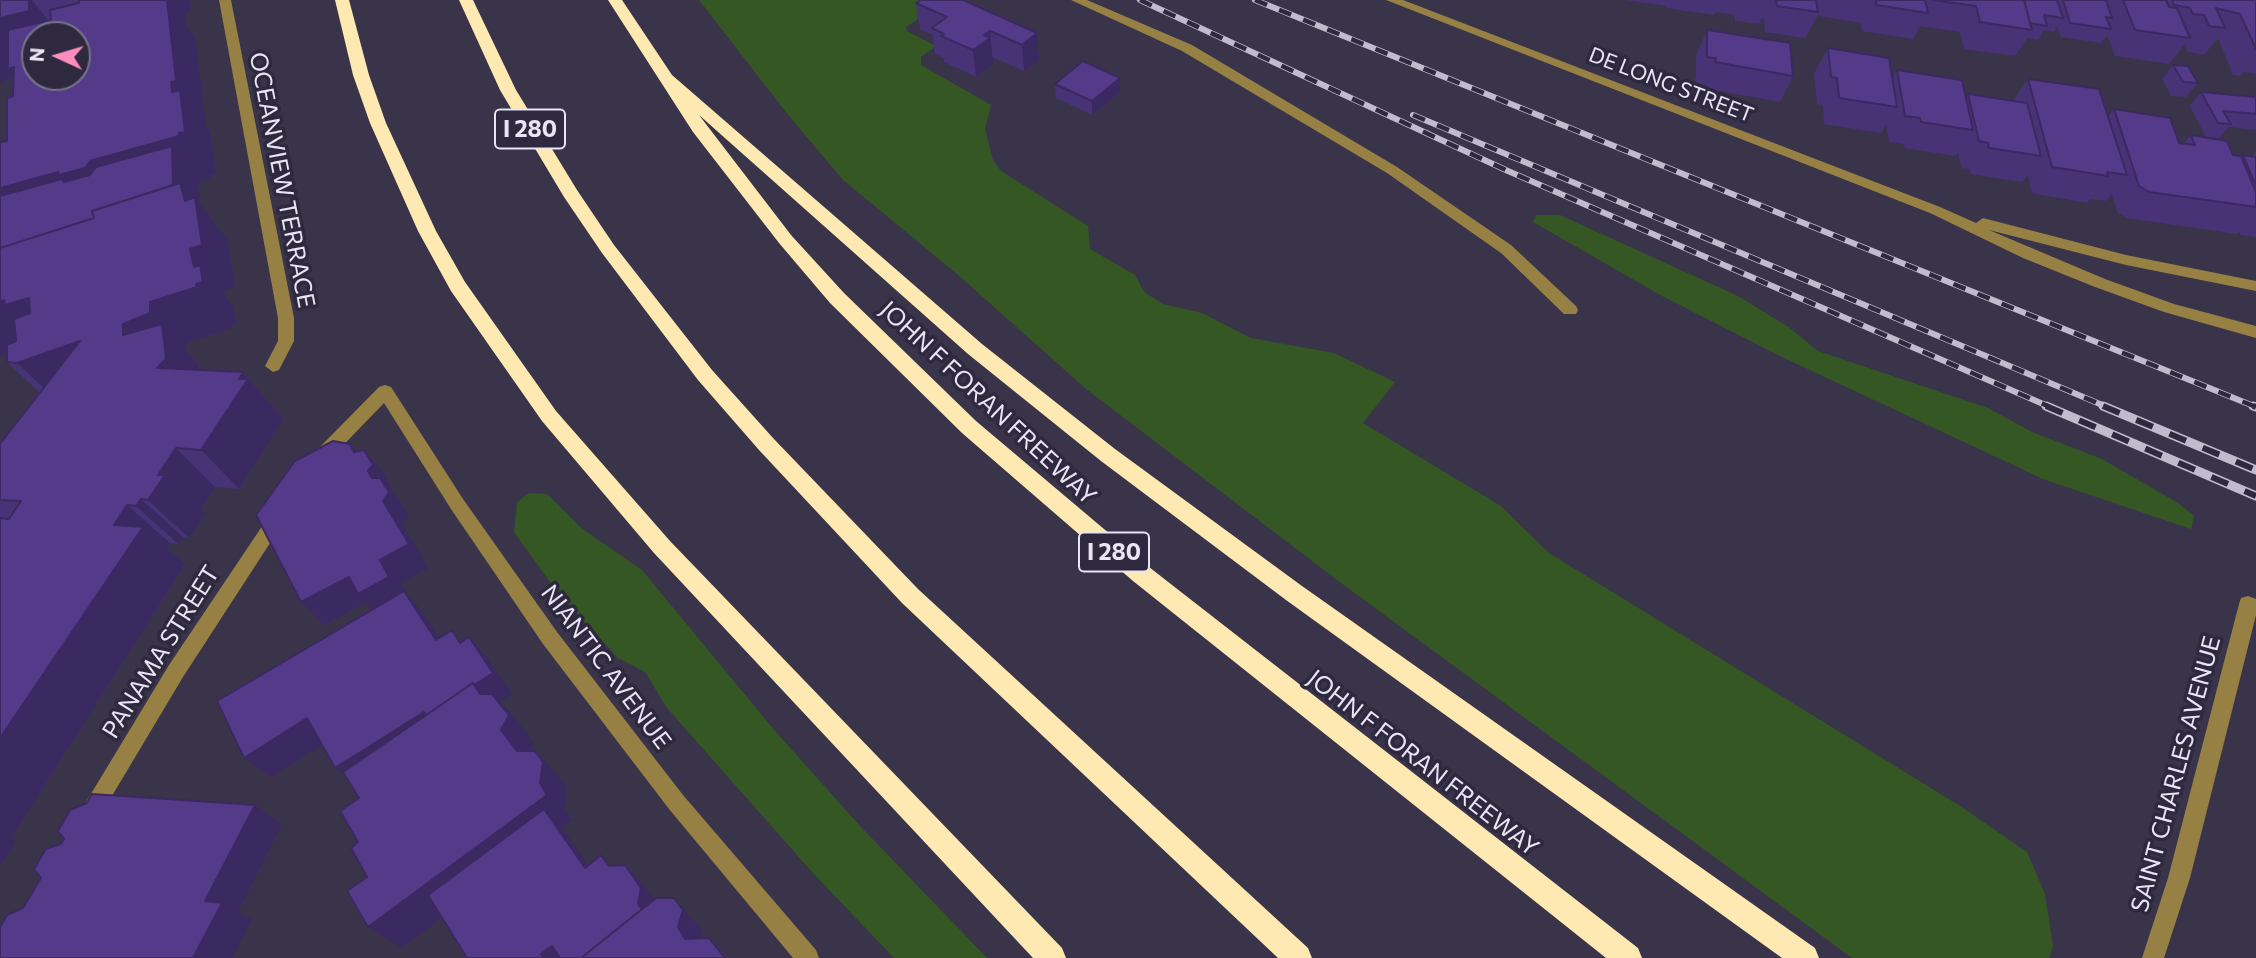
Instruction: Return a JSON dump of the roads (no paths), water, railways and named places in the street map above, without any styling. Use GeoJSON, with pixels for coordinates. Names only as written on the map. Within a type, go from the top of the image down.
{"type":"FeatureCollection","features":[{"type":"Feature","properties":{"kind":"highway"},"geometry":{"type":"LineString","coordinates":[[342,0],[361,75],[378,123],[427,231],[465,297],[533,394],[662,547],[1052,958]]}},
{"type":"Feature","properties":{"kind":"highway","name":"I 280"},"geometry":{"type":"LineString","coordinates":[[466,0],[508,90],[570,193],[623,270],[705,375],[766,444],[910,596],[1298,958]]}},
{"type":"Feature","properties":{"kind":"highway","name":"JOHN F FORAN FREEWAY"},"geometry":{"type":"LineString","coordinates":[[615,0],[730,171],[785,239],[837,299],[969,427],[1141,574],[1628,958]]}},
{"type":"Feature","properties":{"kind":"highway"},"geometry":{"type":"LineString","coordinates":[[666,78],[965,340],[1108,455],[1294,593],[1805,958]]}},
{"type":"Feature","properties":{"kind":"street","name":"OCEANVIEW TERRACE"},"geometry":{"type":"LineString","coordinates":[[225,0],[285,318],[286,341],[273,366]]}},
{"type":"Feature","properties":{"kind":"street"},"geometry":{"type":"LineString","coordinates":[[1077,0],[1187,48],[1392,170],[1506,249],[1570,310]]}},
{"type":"Feature","properties":{"kind":"street","name":"DE LONG STREET"},"geometry":{"type":"LineString","coordinates":[[1392,0],[1935,210],[2028,254],[2100,283],[2256,332]]}},
{"type":"Feature","properties":{"kind":"street","name":"DE LONG STREET"},"geometry":{"type":"LineString","coordinates":[[1935,210],[2126,260],[2256,285]]}},
{"type":"Feature","properties":{"kind":"street","name":"NIANTIC AVENUE"},"geometry":{"type":"LineString","coordinates":[[312,470],[350,424],[385,391],[493,559],[550,638],[677,802],[808,958]]}},
{"type":"Feature","properties":{"kind":"street","name":"PANAMA STREET"},"geometry":{"type":"LineString","coordinates":[[83,827],[183,660],[290,500]]}},
{"type":"Feature","properties":{"kind":"street","name":"SAINT CHARLES AVENUE"},"geometry":{"type":"LineString","coordinates":[[2153,958],[2179,878],[2252,606]]}},
{"type":"Feature","properties":{"kind":"railway"},"geometry":{"type":"LineString","coordinates":[[1140,0],[1508,171],[2050,407]]}},
{"type":"Feature","properties":{"kind":"railway"},"geometry":{"type":"LineString","coordinates":[[1255,0],[2256,407],[2253,406]]}},
{"type":"Feature","properties":{"kind":"railway"},"geometry":{"type":"LineString","coordinates":[[1413,115],[2107,407]]}},
{"type":"Feature","properties":{"kind":"railway"},"geometry":{"type":"LineString","coordinates":[[2046,406],[2256,496]]}},
{"type":"Feature","properties":{"kind":"railway"},"geometry":{"type":"LineString","coordinates":[[2103,406],[2256,470]]}}]}
